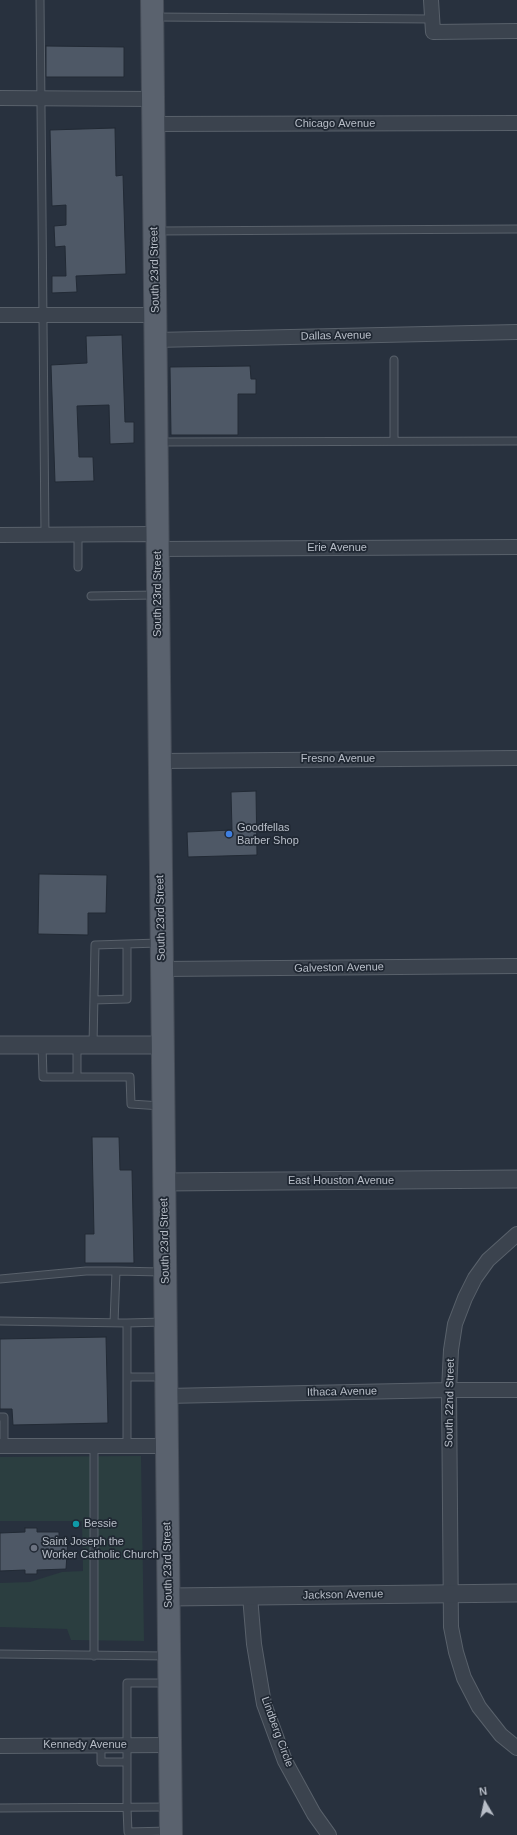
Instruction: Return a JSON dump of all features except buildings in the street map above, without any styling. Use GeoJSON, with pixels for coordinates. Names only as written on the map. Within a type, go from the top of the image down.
{"type":"FeatureCollection","features":[{"type":"Feature","properties":{"kind":"main road","name":"South 23rd Street"},"geometry":{"type":"LineString","coordinates":[[152,9],[171,1833]]}},
{"type":"Feature","properties":{"kind":"street"},"geometry":{"type":"LineString","coordinates":[[431,0],[432,25],[517,31]]}},
{"type":"Feature","properties":{"kind":"street"},"geometry":{"type":"LineString","coordinates":[[0,98],[153,99]]}},
{"type":"Feature","properties":{"kind":"street","name":"Chicago Avenue"},"geometry":{"type":"LineString","coordinates":[[153,124],[517,123]]}},
{"type":"Feature","properties":{"kind":"street"},"geometry":{"type":"LineString","coordinates":[[0,315],[155,315]]}},
{"type":"Feature","properties":{"kind":"street","name":"Dallas Avenue"},"geometry":{"type":"LineString","coordinates":[[155,340],[517,332]]}},
{"type":"Feature","properties":{"kind":"street","name":"Erie Avenue"},"geometry":{"type":"LineString","coordinates":[[0,535],[78,535],[158,542],[517,548]]}},
{"type":"Feature","properties":{"kind":"street","name":"Fresno Avenue"},"geometry":{"type":"LineString","coordinates":[[160,761],[517,758]]}},
{"type":"Feature","properties":{"kind":"street","name":"Galveston Avenue"},"geometry":{"type":"LineString","coordinates":[[162,969],[517,966]]}},
{"type":"Feature","properties":{"kind":"street"},"geometry":{"type":"LineString","coordinates":[[0,1045],[163,1045]]}},
{"type":"Feature","properties":{"kind":"street","name":"East Houston Avenue"},"geometry":{"type":"LineString","coordinates":[[164,1182],[517,1179]]}},
{"type":"Feature","properties":{"kind":"street","name":"South 22nd Street"},"geometry":{"type":"LineString","coordinates":[[517,1234],[488,1260],[475,1278],[465,1298],[455,1324],[451,1350],[449,1390],[451,1627],[456,1652],[464,1678],[479,1707],[501,1735],[517,1748]]}},
{"type":"Feature","properties":{"kind":"street","name":"Ithaca Avenue"},"geometry":{"type":"LineString","coordinates":[[167,1387],[517,1390]]}},
{"type":"Feature","properties":{"kind":"street"},"geometry":{"type":"LineString","coordinates":[[2,1446],[167,1446]]}},
{"type":"Feature","properties":{"kind":"street","name":"Jackson Avenue"},"geometry":{"type":"LineString","coordinates":[[169,1597],[517,1593]]}},
{"type":"Feature","properties":{"kind":"street","name":"Lindberg Circle"},"geometry":{"type":"LineString","coordinates":[[250,1596],[254,1644],[264,1704],[285,1761],[314,1814],[329,1835]]}},
{"type":"Feature","properties":{"kind":"street","name":"Kennedy Avenue"},"geometry":{"type":"LineString","coordinates":[[0,1746],[170,1745]]}},
{"type":"Feature","properties":{"kind":"lane"},"geometry":{"type":"LineString","coordinates":[[40,0],[45,535]]}},
{"type":"Feature","properties":{"kind":"lane"},"geometry":{"type":"LineString","coordinates":[[152,9],[432,25]]}},
{"type":"Feature","properties":{"kind":"lane"},"geometry":{"type":"LineString","coordinates":[[154,231],[517,229]]}},
{"type":"Feature","properties":{"kind":"lane"},"geometry":{"type":"LineString","coordinates":[[394,360],[394,441]]}},
{"type":"Feature","properties":{"kind":"lane"},"geometry":{"type":"LineString","coordinates":[[156,442],[517,441]]}},
{"type":"Feature","properties":{"kind":"lane"},"geometry":{"type":"LineString","coordinates":[[78,535],[78,567]]}},
{"type":"Feature","properties":{"kind":"lane"},"geometry":{"type":"LineString","coordinates":[[91,596],[158,594]]}},
{"type":"Feature","properties":{"kind":"lane"},"geometry":{"type":"LineString","coordinates":[[77,1077],[94,1000],[95,945],[162,943]]}},
{"type":"Feature","properties":{"kind":"lane"},"geometry":{"type":"LineString","coordinates":[[94,1000],[127,999],[127,944]]}},
{"type":"Feature","properties":{"kind":"lane"},"geometry":{"type":"LineString","coordinates":[[42,1045],[43,1077],[130,1077],[131,1104],[163,1107]]}},
{"type":"Feature","properties":{"kind":"lane"},"geometry":{"type":"LineString","coordinates":[[0,1279],[86,1271],[165,1272]]}},
{"type":"Feature","properties":{"kind":"lane"},"geometry":{"type":"LineString","coordinates":[[114,1322],[116,1271]]}},
{"type":"Feature","properties":{"kind":"lane"},"geometry":{"type":"LineString","coordinates":[[0,1321],[166,1322]]}},
{"type":"Feature","properties":{"kind":"lane"},"geometry":{"type":"LineString","coordinates":[[127,1322],[127,1446]]}},
{"type":"Feature","properties":{"kind":"lane"},"geometry":{"type":"LineString","coordinates":[[127,1377],[167,1387]]}},
{"type":"Feature","properties":{"kind":"lane"},"geometry":{"type":"LineString","coordinates":[[0,1417],[4,1417],[2,1446]]}},
{"type":"Feature","properties":{"kind":"lane"},"geometry":{"type":"LineString","coordinates":[[94,1446],[94,1656]]}},
{"type":"Feature","properties":{"kind":"lane"},"geometry":{"type":"LineString","coordinates":[[0,1654],[169,1656]]}},
{"type":"Feature","properties":{"kind":"lane"},"geometry":{"type":"LineString","coordinates":[[169,1683],[127,1683],[126,1745],[128,1832],[171,1833]]}},
{"type":"Feature","properties":{"kind":"lane"},"geometry":{"type":"LineString","coordinates":[[101,1745],[101,1762],[127,1762]]}},
{"type":"Feature","properties":{"kind":"lane"},"geometry":{"type":"LineString","coordinates":[[0,1808],[171,1807]]}},
{"type":"Feature","properties":{"kind":"shaded area"},"geometry":{"type":"Polygon","coordinates":[[[141,1456],[144,1641],[71,1640],[67,1629],[0,1627],[0,1583],[30,1582],[62,1572],[83,1571],[82,1521],[0,1521],[0,1457],[141,1456]]]}},
{"type":"Feature","properties":{"kind":"place","name":"Goodfellas Barber Shop"},"geometry":{"type":"Point","coordinates":[229,834]}},
{"type":"Feature","properties":{"kind":"place","name":"Bessie"},"geometry":{"type":"Point","coordinates":[76,1524]}},
{"type":"Feature","properties":{"kind":"place","name":"Saint Joseph the Worker Catholic Church"},"geometry":{"type":"Point","coordinates":[34,1548]}}]}
